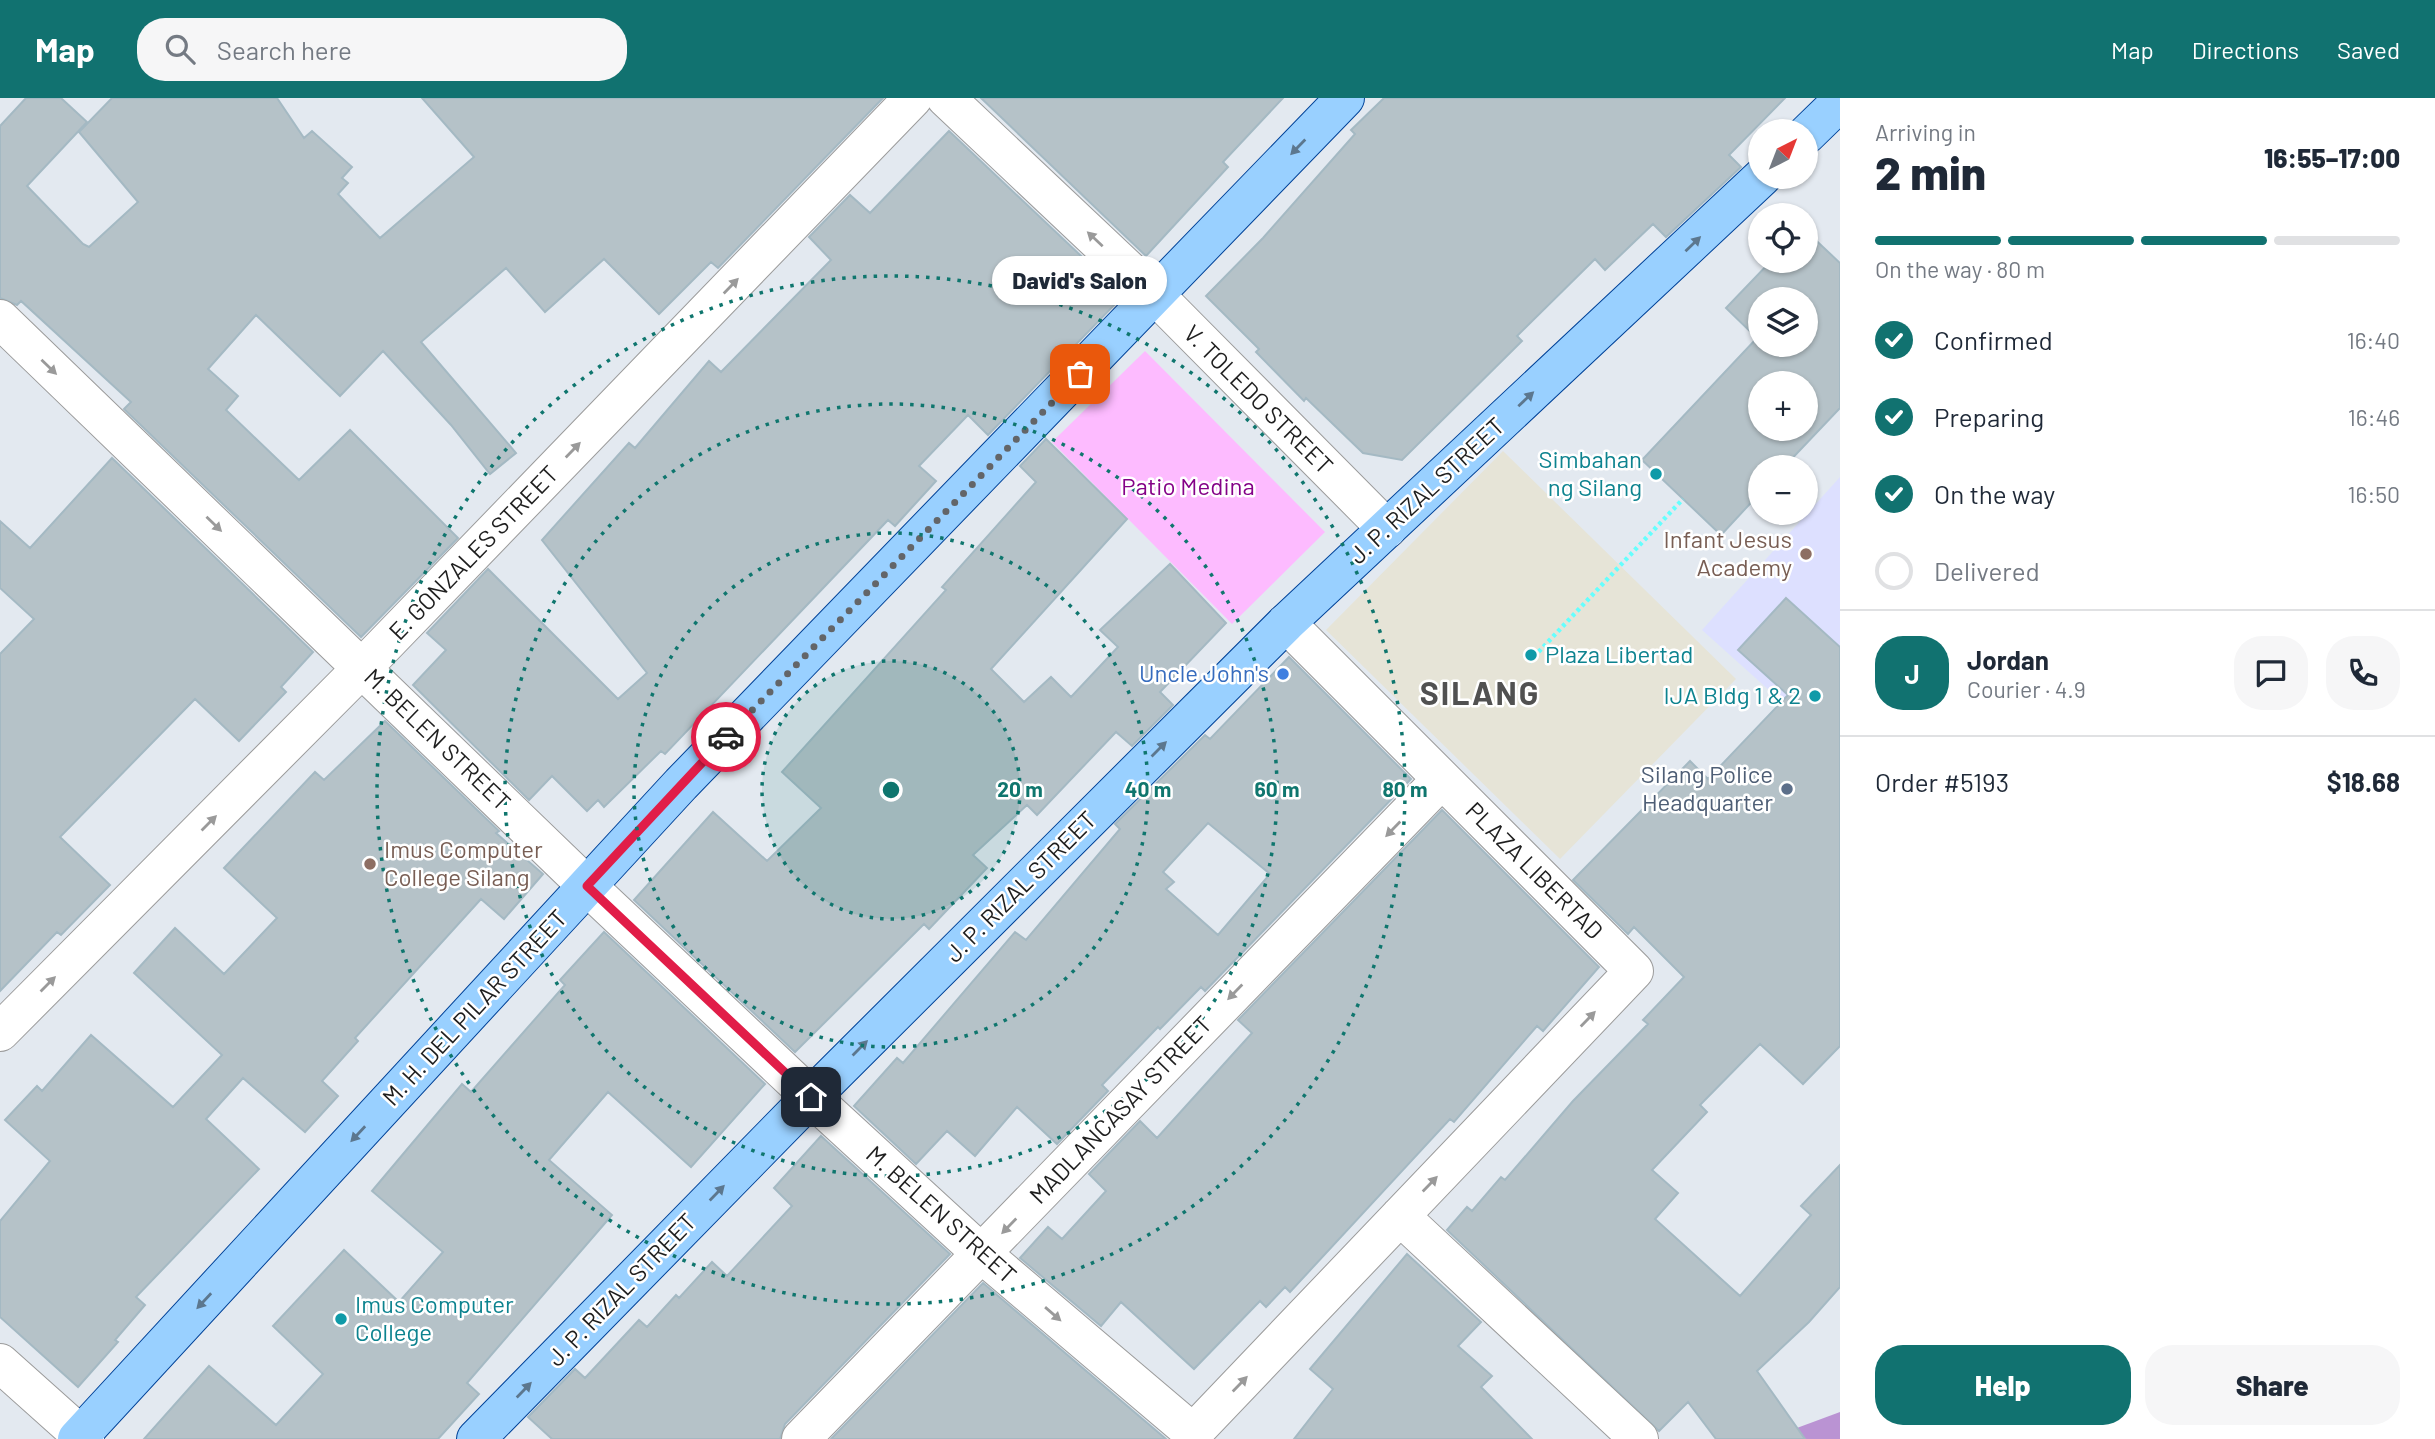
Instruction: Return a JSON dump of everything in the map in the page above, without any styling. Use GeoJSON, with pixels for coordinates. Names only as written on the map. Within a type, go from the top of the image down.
{"type":"FeatureCollection","features":[{"type":"Feature","properties":{"kind":"main road","name":"M. H. DEL PILAR STREET"},"geometry":{"type":"LineString","coordinates":[[81,1438],[681,784],[1345,98]]}},
{"type":"Feature","properties":{"kind":"main road"},"geometry":{"type":"LineString","coordinates":[[1818,123],[1840,102]]}},
{"type":"Feature","properties":{"kind":"main road","name":"J. P. RIZAL STREET"},"geometry":{"type":"LineString","coordinates":[[476,1439],[811,1097],[1286,623],[1749,189]]}},
{"type":"Feature","properties":{"kind":"street","name":"E. GONZALES STREET"},"geometry":{"type":"LineString","coordinates":[[0,1032],[363,667],[913,98]]}},
{"type":"Feature","properties":{"kind":"street","name":"V. TOLEDO STREET"},"geometry":{"type":"LineString","coordinates":[[946,98],[1156,296],[1387,529]]}},
{"type":"Feature","properties":{"kind":"street","name":"M. BELEN STREET"},"geometry":{"type":"LineString","coordinates":[[0,319],[587,886],[811,1097],[982,1254],[1193,1433],[1400,1216]]}},
{"type":"Feature","properties":{"kind":"street","name":"PLAZA LIBERTAD"},"geometry":{"type":"LineString","coordinates":[[1286,623],[1634,971],[1400,1216]]}},
{"type":"Feature","properties":{"kind":"street","name":"MADLANCASAY STREET"},"geometry":{"type":"LineString","coordinates":[[801,1439],[1441,780]]}},
{"type":"Feature","properties":{"kind":"street"},"geometry":{"type":"LineString","coordinates":[[1400,1216],[1639,1439]]}},
{"type":"Feature","properties":{"kind":"street"},"geometry":{"type":"LineString","coordinates":[[0,1363],[81,1438]]}},
{"type":"Feature","properties":{"kind":"path"},"geometry":{"type":"LineString","coordinates":[[1529,662],[1682,499]]}},
{"type":"Feature","properties":{"kind":"shaded area","name":"Plaza Libertad"},"geometry":{"type":"Polygon","coordinates":[[[1503,451],[1736,679],[1560,859],[1326,630],[1503,451]]]}},
{"type":"Feature","properties":{"kind":"shaded area","name":"Infant Jesus Academy"},"geometry":{"type":"Polygon","coordinates":[[[1840,477],[1840,754],[1702,630],[1797,525],[1818,525],[1818,501],[1840,477]]]}},
{"type":"Feature","properties":{"kind":"shaded area"},"geometry":{"type":"Polygon","coordinates":[[[1840,1412],[1840,1439],[1767,1439],[1840,1412]]]}},
{"type":"Feature","properties":{"kind":"green space","name":"Patio Medina"},"geometry":{"type":"Polygon","coordinates":[[[1145,351],[1325,532],[1232,624],[1052,442],[1145,351]]]}},
{"type":"Feature","properties":{"kind":"building"},"geometry":{"type":"Polygon","coordinates":[[[26,98],[61,98],[87,122],[27,186],[89,247],[138,202],[79,132],[112,98],[277,98],[304,138],[312,131],[352,167],[342,178],[348,183],[338,194],[380,238],[474,157],[422,98],[883,98],[718,268],[711,262],[659,314],[604,259],[545,312],[506,268],[421,342],[516,453],[490,474],[451,425],[383,351],[340,396],[256,315],[208,369],[238,396],[226,410],[299,480],[350,430],[458,538],[361,637],[124,409],[131,402],[21,301],[17,305],[0,298],[0,126],[26,98]]]}},
{"type":"Feature","properties":{"kind":"building"},"geometry":{"type":"Polygon","coordinates":[[[981,98],[1283,98],[1223,162],[1228,167],[1146,256],[981,98]]]}},
{"type":"Feature","properties":{"kind":"building"},"geometry":{"type":"Polygon","coordinates":[[[1384,98],[1785,98],[1764,119],[1748,119],[1748,136],[1729,155],[1741,167],[1666,237],[1653,224],[1605,270],[1595,259],[1517,336],[1522,341],[1402,460],[1363,453],[1306,398],[1304,401],[1256,352],[1259,349],[1206,296],[1263,238],[1355,134],[1351,130],[1384,98]]]}},
{"type":"Feature","properties":{"kind":"building"},"geometry":{"type":"Polygon","coordinates":[[[949,131],[1122,297],[988,435],[968,415],[919,466],[936,481],[895,526],[888,520],[665,754],[661,751],[604,807],[598,800],[587,811],[552,776],[529,800],[413,685],[446,650],[427,633],[488,569],[618,699],[647,673],[542,540],[629,443],[635,448],[709,361],[721,372],[831,260],[809,237],[850,195],[870,213],[949,131]]]}},
{"type":"Feature","properties":{"kind":"building"},"geometry":{"type":"Polygon","coordinates":[[[1818,242],[1840,263],[1840,408],[1818,431],[1818,371],[1748,371],[1748,441],[1809,441],[1795,455],[1748,455],[1748,506],[1721,535],[1642,460],[1748,348],[1748,357],[1818,357],[1818,287],[1748,287],[1748,329],[1726,308],[1760,273],[1818,273],[1818,242]]]}},
{"type":"Feature","properties":{"kind":"building"},"geometry":{"type":"Polygon","coordinates":[[[1046,439],[1127,519],[991,669],[1024,702],[1051,677],[1071,697],[1118,647],[1100,630],[1170,564],[1226,623],[1160,692],[1173,705],[1132,746],[1116,732],[1037,815],[1027,805],[973,855],[987,868],[929,929],[924,924],[795,1052],[634,900],[713,812],[767,861],[821,808],[782,772],[946,590],[942,587],[1036,482],[1020,466],[1046,439]]]}},
{"type":"Feature","properties":{"kind":"building"},"geometry":{"type":"Polygon","coordinates":[[[112,458],[313,652],[281,687],[286,692],[239,741],[195,699],[60,837],[110,885],[61,935],[57,932],[0,991],[0,654],[34,619],[0,588],[0,521],[30,548],[112,458]]]}},
{"type":"Feature","properties":{"kind":"building"},"geometry":{"type":"Polygon","coordinates":[[[1786,598],[1840,647],[1840,1046],[1803,1084],[1760,1044],[1700,1105],[1707,1112],[1652,1170],[1678,1193],[1655,1219],[1740,1296],[1811,1215],[1801,1206],[1840,1165],[1840,1287],[1809,1322],[1757,1371],[1805,1439],[1716,1439],[1688,1402],[1659,1431],[1447,1230],[1467,1207],[1472,1211],[1501,1177],[1505,1180],[1573,1101],[1648,1024],[1643,1020],[1684,977],[1634,927],[1628,934],[1573,880],[1690,761],[1708,779],[1788,695],[1738,650],[1786,598]]]}},
{"type":"Feature","properties":{"kind":"building"},"geometry":{"type":"Polygon","coordinates":[[[1289,657],[1411,779],[1205,991],[1201,987],[1160,1029],[1158,1027],[1102,1085],[1108,1091],[1057,1144],[1017,1107],[975,1156],[947,1131],[916,1164],[854,1106],[897,1058],[903,1063],[1015,932],[1026,940],[1120,829],[1115,824],[1205,735],[1210,739],[1289,657]],[[1208,823],[1163,872],[1174,882],[1166,889],[1218,935],[1270,874],[1208,823]]]}},
{"type":"Feature","properties":{"kind":"building"},"geometry":{"type":"Polygon","coordinates":[[[385,721],[499,831],[496,833],[543,874],[504,919],[481,899],[355,1038],[358,1041],[322,1081],[338,1096],[305,1132],[243,1078],[206,1119],[259,1169],[136,1297],[145,1305],[115,1340],[118,1342],[78,1387],[0,1317],[0,1221],[50,1161],[5,1120],[37,1086],[42,1091],[91,1035],[173,1107],[222,1055],[134,973],[175,928],[224,974],[277,918],[224,868],[315,772],[324,780],[385,721]]]}},
{"type":"Feature","properties":{"kind":"building"},"geometry":{"type":"Polygon","coordinates":[[[1442,810],[1599,967],[1543,1031],[1537,1026],[1454,1122],[1450,1119],[1290,1292],[1285,1287],[1266,1307],[1260,1301],[1194,1369],[1121,1302],[1101,1326],[1020,1258],[1048,1227],[1062,1239],[1106,1191],[1089,1174],[1140,1121],[1157,1138],[1252,1033],[1238,1020],[1442,810]]]}},
{"type":"Feature","properties":{"kind":"building"},"geometry":{"type":"Polygon","coordinates":[[[604,932],[765,1084],[691,1167],[608,1092],[549,1160],[612,1215],[467,1383],[479,1394],[438,1439],[144,1439],[209,1366],[276,1425],[323,1374],[273,1326],[344,1250],[399,1302],[443,1252],[372,1191],[462,1084],[471,1092],[565,985],[560,980],[604,932]]]}},
{"type":"Feature","properties":{"kind":"building"},"geometry":{"type":"Polygon","coordinates":[[[821,1136],[950,1254],[785,1424],[780,1439],[552,1439],[528,1417],[575,1369],[585,1378],[639,1320],[647,1327],[676,1295],[679,1298],[712,1262],[727,1276],[792,1206],[774,1188],[821,1136]]]}},
{"type":"Feature","properties":{"kind":"building"},"geometry":{"type":"Polygon","coordinates":[[[1407,1254],[1481,1322],[1458,1346],[1492,1376],[1481,1387],[1532,1439],[1294,1439],[1333,1389],[1310,1369],[1407,1254]]]}},
{"type":"Feature","properties":{"kind":"building"},"geometry":{"type":"Polygon","coordinates":[[[983,1283],[1166,1439],[831,1439],[983,1283]]]}},
{"type":"Feature","properties":{"kind":"way so far"},"geometry":{"type":"LineString","coordinates":[[726,737],[1080,374]]}},
{"type":"Feature","properties":{"kind":"place","name":"David's Salon"},"geometry":{"type":"Point","coordinates":[1080,374]}},
{"type":"Feature","properties":{"kind":"place","name":"Simbahan ng Silang"},"geometry":{"type":"Point","coordinates":[1656,474]}},
{"type":"Feature","properties":{"kind":"place","name":"Infant Jesus Academy"},"geometry":{"type":"Point","coordinates":[1806,554]}},
{"type":"Feature","properties":{"kind":"place","name":"Plaza Libertad"},"geometry":{"type":"Point","coordinates":[1531,655]}},
{"type":"Feature","properties":{"kind":"place","name":"Uncle John's"},"geometry":{"type":"Point","coordinates":[1283,674]}},
{"type":"Feature","properties":{"kind":"place","name":"IJA Bldg 1 & 2"},"geometry":{"type":"Point","coordinates":[1815,696]}},
{"type":"Feature","properties":{"kind":"place","name":"Silang Police Headquarter"},"geometry":{"type":"Point","coordinates":[1787,789]}},
{"type":"Feature","properties":{"kind":"place","name":"Imus Computer College Silang"},"geometry":{"type":"Point","coordinates":[370,864]}},
{"type":"Feature","properties":{"kind":"place","name":"Imus Computer College"},"geometry":{"type":"Point","coordinates":[341,1319]}},
{"type":"Feature","properties":{"kind":"district","name":"SILANG"},"geometry":{"type":"Point","coordinates":[1480,694]}},
{"type":"Feature","properties":{"kind":"route"},"geometry":{"type":"LineString","coordinates":[[726,737],[587,886],[811,1097]]}}]}
